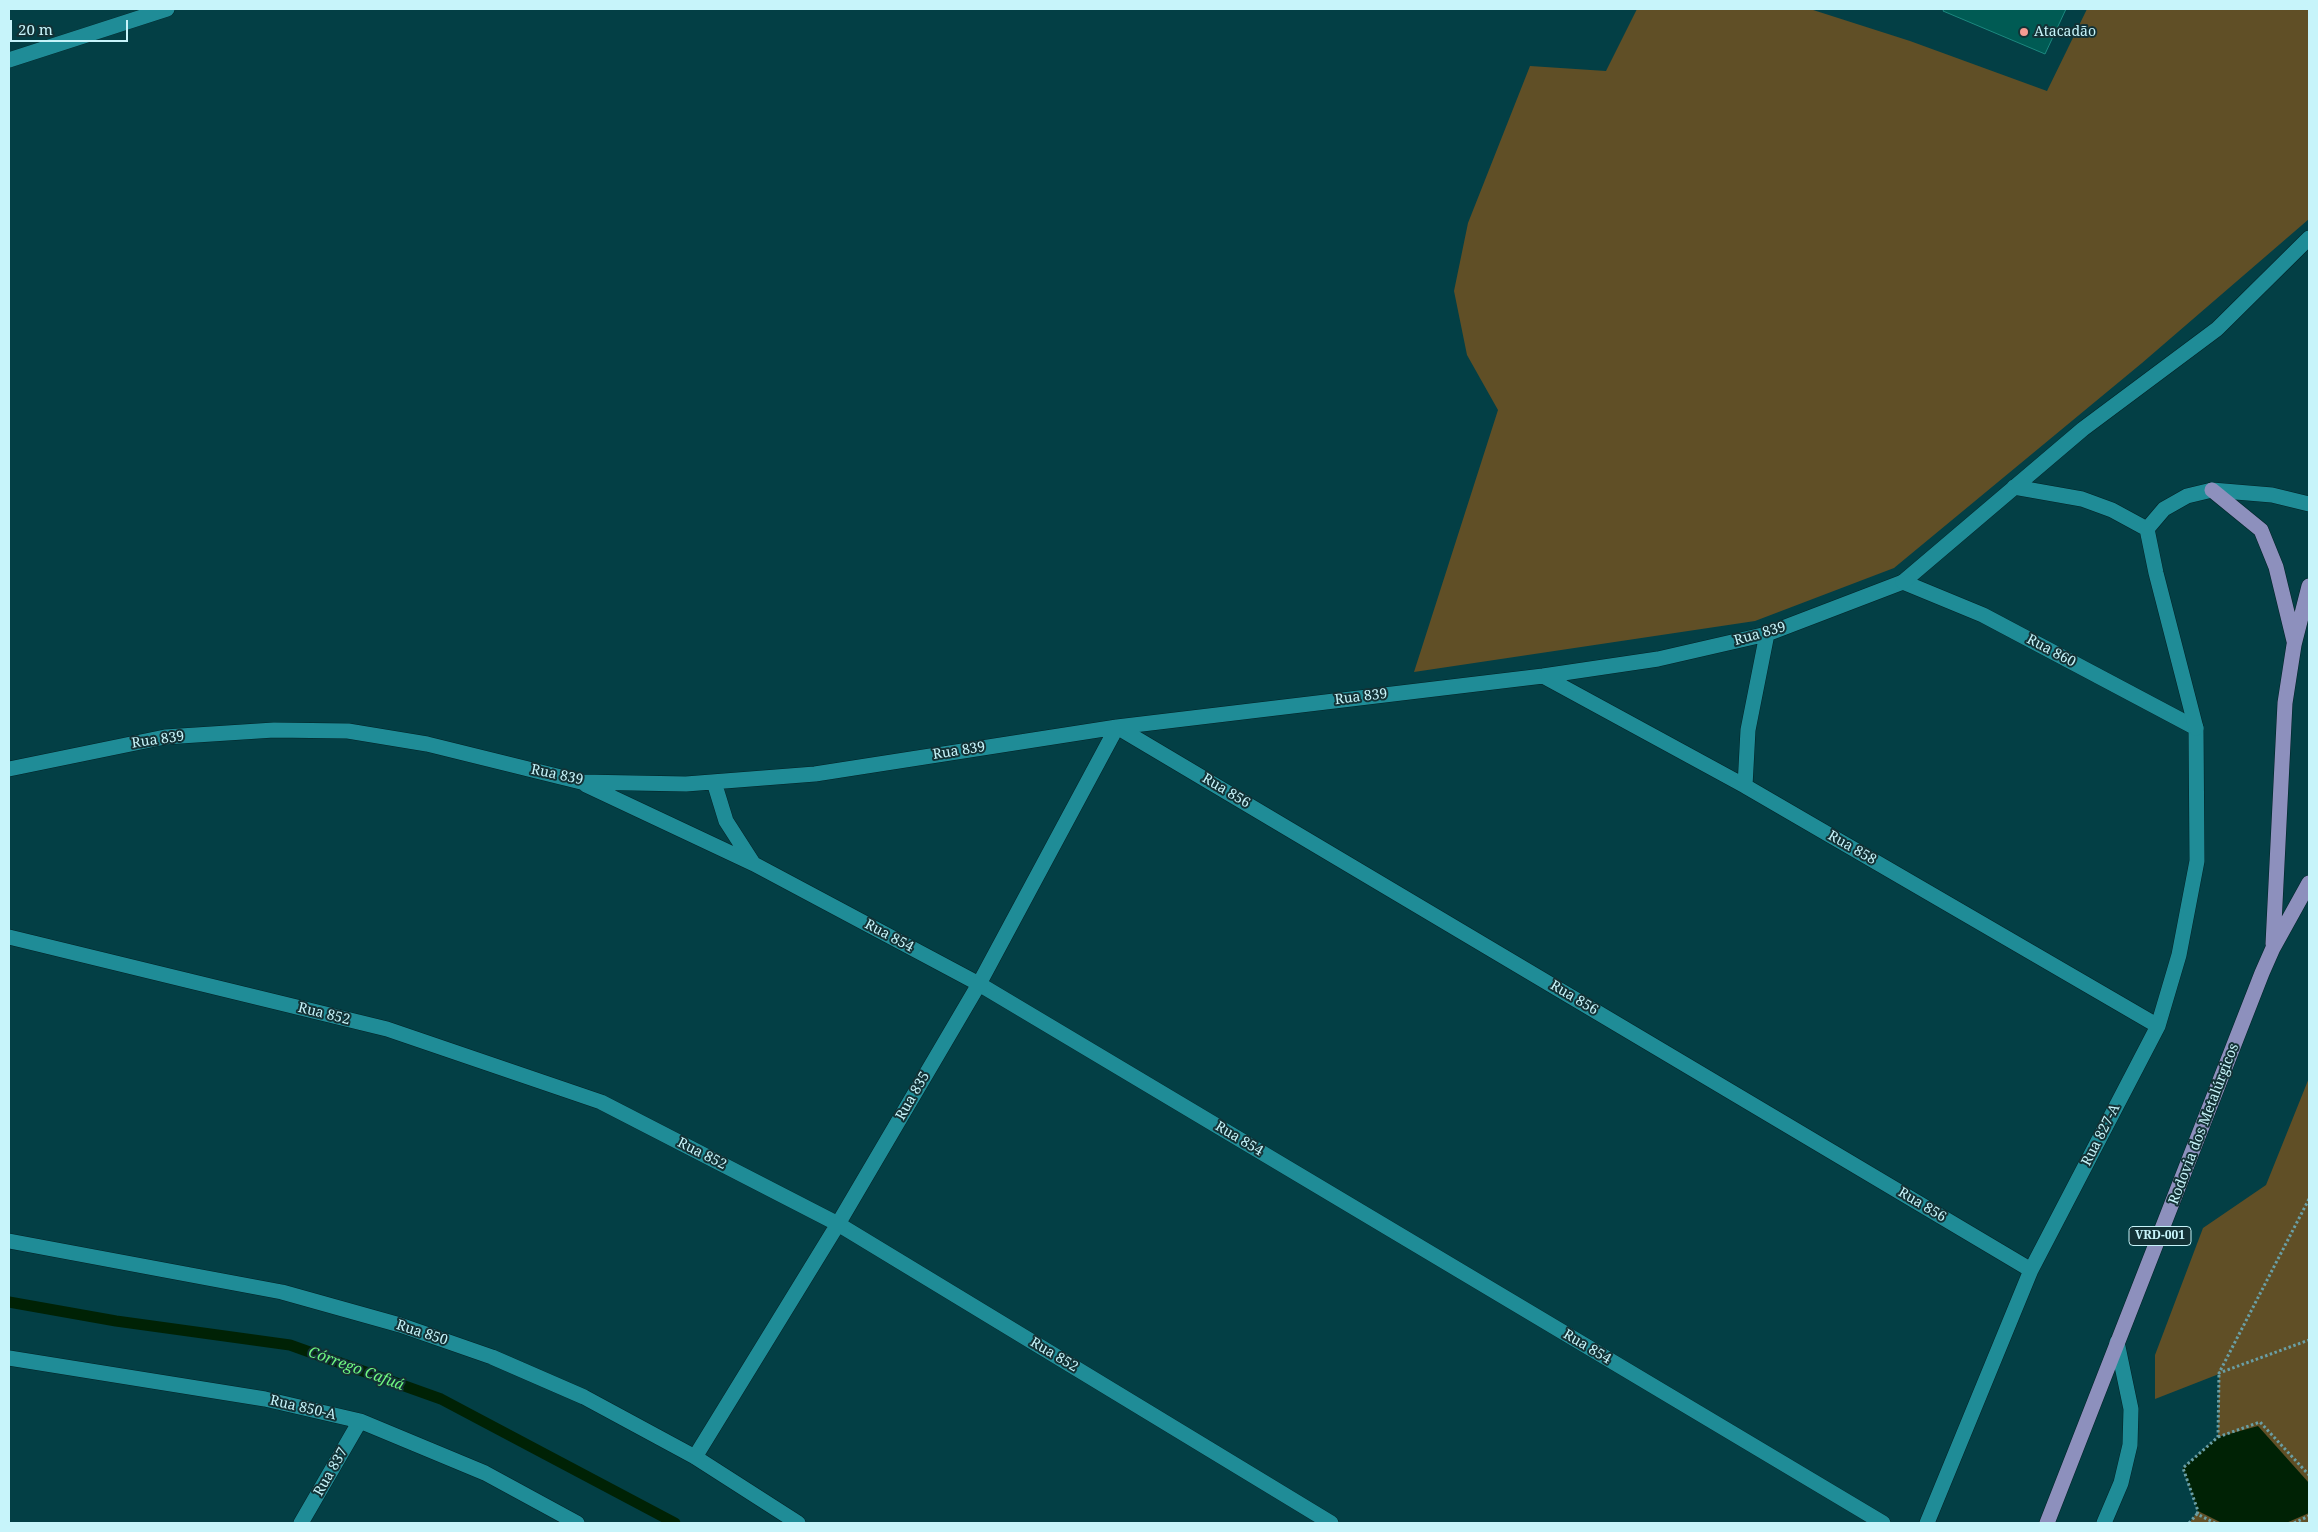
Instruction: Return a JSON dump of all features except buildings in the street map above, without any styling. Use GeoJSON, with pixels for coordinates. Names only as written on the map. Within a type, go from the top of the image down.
{"type":"FeatureCollection","features":[{"type":"Feature","properties":{"kind":"main road"},"geometry":{"type":"LineString","coordinates":[[2212,490],[2261,530],[2276,567],[2294,645]]}},
{"type":"Feature","properties":{"kind":"main road","name":"Rodovia dos Metalúrgicos"},"geometry":{"type":"LineString","coordinates":[[2273,948],[2285,703],[2294,645],[2309,586]]}},
{"type":"Feature","properties":{"kind":"main road","name":"Rodovia dos Metalúrgicos"},"geometry":{"type":"LineString","coordinates":[[2047,1523],[2273,948],[2309,883]]}},
{"type":"Feature","properties":{"kind":"street"},"geometry":{"type":"LineString","coordinates":[[9,60],[167,9]]}},
{"type":"Feature","properties":{"kind":"street","name":"Rua 839"},"geometry":{"type":"LineString","coordinates":[[9,769],[165,737],[274,730],[329,731],[348,732],[427,744],[581,782],[686,784],[714,782],[815,774],[1117,726],[1543,676],[1658,659],[1767,634],[1903,582],[2083,429],[2217,328],[2309,238]]}},
{"type":"Feature","properties":{"kind":"street"},"geometry":{"type":"LineString","coordinates":[[2014,486],[2082,499],[2112,510],[2147,529],[2164,509],[2187,496],[2212,490],[2272,496],[2309,504]]}},
{"type":"Feature","properties":{"kind":"street","name":"Rua 827-A"},"geometry":{"type":"LineString","coordinates":[[1927,1523],[2031,1270],[2158,1026],[2179,955],[2197,861],[2196,728],[2156,573],[2147,529]]}},
{"type":"Feature","properties":{"kind":"street","name":"Rua 860"},"geometry":{"type":"LineString","coordinates":[[1903,582],[1983,615],[2196,728]]}},
{"type":"Feature","properties":{"kind":"street"},"geometry":{"type":"LineString","coordinates":[[1745,786],[1748,730],[1767,634]]}},
{"type":"Feature","properties":{"kind":"street","name":"Rua 858"},"geometry":{"type":"LineString","coordinates":[[1543,676],[1745,786],[2158,1026]]}},
{"type":"Feature","properties":{"kind":"street","name":"Rua 835"},"geometry":{"type":"LineString","coordinates":[[696,1457],[838,1224],[979,984],[1117,726]]}},
{"type":"Feature","properties":{"kind":"street","name":"Rua 856"},"geometry":{"type":"LineString","coordinates":[[1117,726],[2031,1270]]}},
{"type":"Feature","properties":{"kind":"street","name":"Rua 854"},"geometry":{"type":"LineString","coordinates":[[581,782],[754,864],[979,984],[1883,1523]]}},
{"type":"Feature","properties":{"kind":"street"},"geometry":{"type":"LineString","coordinates":[[714,782],[726,821],[754,864]]}},
{"type":"Feature","properties":{"kind":"street","name":"Rua 852"},"geometry":{"type":"LineString","coordinates":[[9,937],[387,1029],[601,1102],[838,1224],[1331,1523]]}},
{"type":"Feature","properties":{"kind":"street","name":"Rua 850"},"geometry":{"type":"LineString","coordinates":[[9,1241],[282,1292],[400,1325],[492,1357],[584,1397],[696,1457],[798,1523]]}},
{"type":"Feature","properties":{"kind":"street"},"geometry":{"type":"LineString","coordinates":[[2104,1523],[2121,1484],[2130,1445],[2131,1409],[2117,1342]]}},
{"type":"Feature","properties":{"kind":"street","name":"Rua 850-A"},"geometry":{"type":"LineString","coordinates":[[9,1358],[265,1399],[360,1421],[485,1473],[577,1523]]}},
{"type":"Feature","properties":{"kind":"street","name":"Rua 837"},"geometry":{"type":"LineString","coordinates":[[301,1523],[360,1421]]}},
{"type":"Feature","properties":{"kind":"path"},"geometry":{"type":"LineString","coordinates":[[2218,1437],[2219,1374],[2309,1199]]}},
{"type":"Feature","properties":{"kind":"path"},"geometry":{"type":"LineString","coordinates":[[2219,1374],[2309,1340]]}},
{"type":"Feature","properties":{"kind":"path"},"geometry":{"type":"LineString","coordinates":[[2189,1523],[2198,1511],[2183,1468],[2218,1437],[2260,1422],[2309,1475]]}},
{"type":"Feature","properties":{"kind":"path"},"geometry":{"type":"LineString","coordinates":[[2197,1514],[2215,1523]]}},
{"type":"Feature","properties":{"kind":"path"},"geometry":{"type":"LineString","coordinates":[[2294,1523],[2309,1516]]}},
{"type":"Feature","properties":{"kind":"shaded area"},"geometry":{"type":"Polygon","coordinates":[[[1637,9],[1810,9],[1910,41],[2047,91],[2087,9],[2309,9],[2309,219],[2142,363],[1894,568],[1755,621],[1414,672],[1498,410],[1467,355],[1454,291],[1468,223],[1530,66],[1606,71],[1637,9]]]}},
{"type":"Feature","properties":{"kind":"shaded area"},"geometry":{"type":"Polygon","coordinates":[[[2309,1078],[2309,1523],[2189,1523],[2198,1511],[2183,1468],[2218,1437],[2219,1374],[2155,1399],[2155,1355],[2203,1228],[2266,1185],[2309,1078]]]}},
{"type":"Feature","properties":{"kind":"shaded area"},"geometry":{"type":"Polygon","coordinates":[[[2258,1426],[2309,1483],[2309,1513],[2286,1523],[2222,1523],[2198,1511],[2183,1468],[2218,1437],[2258,1426]]]}},
{"type":"Feature","properties":{"kind":"waterway","name":"Córrego Cafuá"},"geometry":{"type":"LineString","coordinates":[[9,1302],[116,1321],[290,1345],[441,1399],[675,1523]]}},
{"type":"Feature","properties":{"kind":"place","name":"Atacadão"},"geometry":{"type":"Point","coordinates":[2024,32]}}]}
